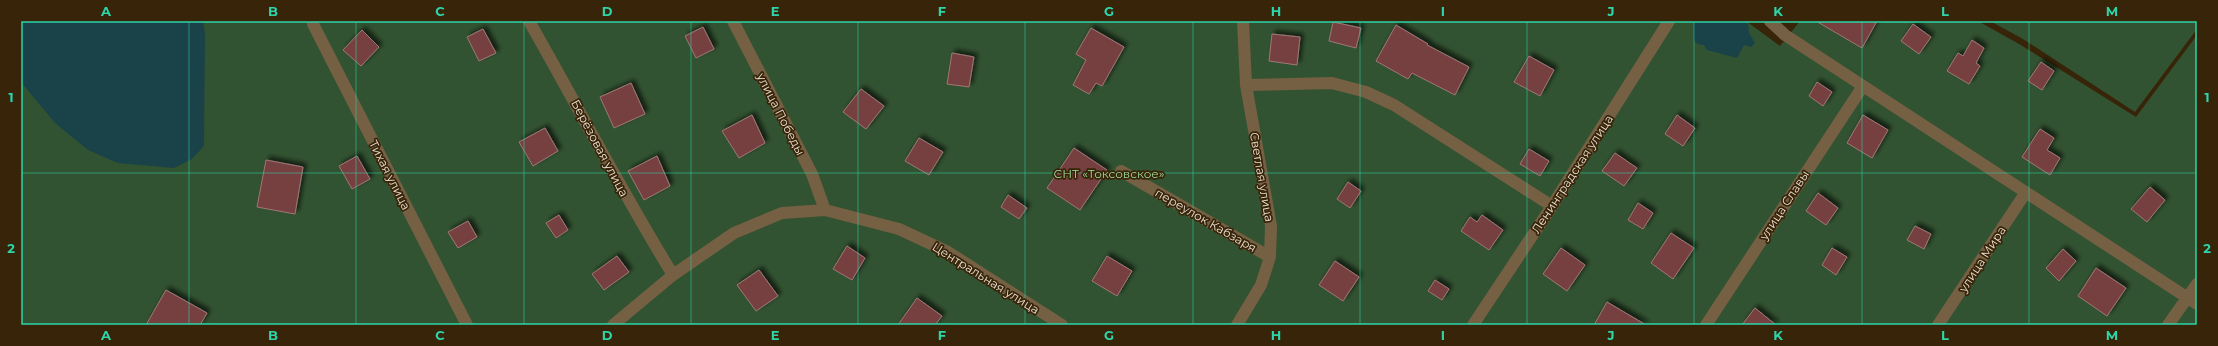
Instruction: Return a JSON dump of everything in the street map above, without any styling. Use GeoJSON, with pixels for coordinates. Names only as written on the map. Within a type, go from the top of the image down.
{"type":"FeatureCollection","features":[{"type":"Feature","properties":{"kind":"street","name":"Берёзовая улица"},"geometry":{"type":"LineString","coordinates":[[529,21],[581,112],[637,217],[673,275]]}},
{"type":"Feature","properties":{"kind":"street","name":"улица Победы"},"geometry":{"type":"LineString","coordinates":[[733,21],[812,174],[825,210]]}},
{"type":"Feature","properties":{"kind":"street","name":"Светлая улица"},"geometry":{"type":"LineString","coordinates":[[1237,325],[1261,285],[1270,257],[1271,226],[1246,85],[1243,21]]}},
{"type":"Feature","properties":{"kind":"street","name":"Ленинградская улица"},"geometry":{"type":"LineString","coordinates":[[1473,325],[1552,206],[1669,21]]}},
{"type":"Feature","properties":{"kind":"street"},"geometry":{"type":"LineString","coordinates":[[1770,21],[1785,35],[2197,304]]}},
{"type":"Feature","properties":{"kind":"street","name":"Тихая улица"},"geometry":{"type":"LineString","coordinates":[[313,24],[467,325]]}},
{"type":"Feature","properties":{"kind":"street"},"geometry":{"type":"LineString","coordinates":[[1246,85],[1332,83],[1366,92],[1394,105],[1552,206]]}},
{"type":"Feature","properties":{"kind":"street","name":"улица Славы"},"geometry":{"type":"LineString","coordinates":[[1706,325],[1863,86]]}},
{"type":"Feature","properties":{"kind":"street","name":"переулок Кабзаря"},"geometry":{"type":"LineString","coordinates":[[1121,171],[1270,257]]}},
{"type":"Feature","properties":{"kind":"street","name":"улица Мира"},"geometry":{"type":"LineString","coordinates":[[1938,325],[2026,192]]}},
{"type":"Feature","properties":{"kind":"street","name":"Центральная улица"},"geometry":{"type":"LineString","coordinates":[[613,325],[673,275],[734,233],[782,213],[825,210],[900,229],[948,252],[1062,325]]}},
{"type":"Feature","properties":{"kind":"street"},"geometry":{"type":"LineString","coordinates":[[2168,325],[2197,284]]}},
{"type":"Feature","properties":{"kind":"green space","name":"СНТ «Токсовское»"},"geometry":{"type":"Polygon","coordinates":[[[21,21],[1746,21],[1780,46],[1800,21],[1978,21],[2019,44],[2136,117],[2197,35],[2197,325],[21,325],[21,21]]]}},
{"type":"Feature","properties":{"kind":"green space"},"geometry":{"type":"Polygon","coordinates":[[[1990,21],[2197,21],[2197,29],[2135,112],[2023,39],[1990,21]]]}},
{"type":"Feature","properties":{"kind":"water"},"geometry":{"type":"Polygon","coordinates":[[[21,21],[203,21],[205,34],[204,146],[192,159],[174,168],[118,163],[88,150],[55,123],[21,82],[21,21]]]}},
{"type":"Feature","properties":{"kind":"water"},"geometry":{"type":"Polygon","coordinates":[[[1696,21],[1743,21],[1748,24],[1749,33],[1755,43],[1751,47],[1744,45],[1737,58],[1707,50],[1704,45],[1698,44],[1694,41],[1694,23],[1696,21]]]}},
{"type":"Feature","properties":{"kind":"building"},"geometry":{"type":"Polygon","coordinates":[[[1816,21],[1877,21],[1862,48],[1816,21]]]}},
{"type":"Feature","properties":{"kind":"building"},"geometry":{"type":"Polygon","coordinates":[[[1333,22],[1361,28],[1356,48],[1329,41],[1333,22]]]}},
{"type":"Feature","properties":{"kind":"building"},"geometry":{"type":"Polygon","coordinates":[[[1913,24],[1931,37],[1919,54],[1901,41],[1913,24]]]}},
{"type":"Feature","properties":{"kind":"building"},"geometry":{"type":"Polygon","coordinates":[[[1396,25],[1428,44],[1427,45],[1469,67],[1455,95],[1412,73],[1408,79],[1376,61],[1396,25]]]}},
{"type":"Feature","properties":{"kind":"building"},"geometry":{"type":"Polygon","coordinates":[[[703,27],[714,49],[696,58],[685,36],[703,27]]]}},
{"type":"Feature","properties":{"kind":"building"},"geometry":{"type":"Polygon","coordinates":[[[1091,28],[1124,47],[1102,86],[1096,83],[1089,94],[1073,85],[1086,60],[1076,54],[1091,28]]]}},
{"type":"Feature","properties":{"kind":"building"},"geometry":{"type":"Polygon","coordinates":[[[483,29],[496,53],[479,61],[467,37],[483,29]]]}},
{"type":"Feature","properties":{"kind":"building"},"geometry":{"type":"Polygon","coordinates":[[[362,30],[379,47],[361,66],[343,50],[362,30]]]}},
{"type":"Feature","properties":{"kind":"building"},"geometry":{"type":"Polygon","coordinates":[[[1272,34],[1300,37],[1297,65],[1269,61],[1272,34]]]}},
{"type":"Feature","properties":{"kind":"building"},"geometry":{"type":"Polygon","coordinates":[[[1972,40],[1984,48],[1976,63],[1980,66],[1969,84],[1947,71],[1958,53],[1963,56],[1972,40]]]}},
{"type":"Feature","properties":{"kind":"building"},"geometry":{"type":"Polygon","coordinates":[[[952,53],[974,57],[969,87],[947,84],[952,53]]]}},
{"type":"Feature","properties":{"kind":"building"},"geometry":{"type":"Polygon","coordinates":[[[1529,56],[1554,70],[1540,96],[1514,82],[1529,56]]]}},
{"type":"Feature","properties":{"kind":"building"},"geometry":{"type":"Polygon","coordinates":[[[2041,62],[2054,71],[2042,90],[2028,81],[2041,62]]]}},
{"type":"Feature","properties":{"kind":"building"},"geometry":{"type":"Polygon","coordinates":[[[1817,82],[1832,92],[1823,106],[1809,96],[1817,82]]]}},
{"type":"Feature","properties":{"kind":"building"},"geometry":{"type":"Polygon","coordinates":[[[631,83],[645,114],[614,128],[600,97],[631,83]]]}},
{"type":"Feature","properties":{"kind":"building"},"geometry":{"type":"Polygon","coordinates":[[[861,89],[884,106],[866,129],[843,112],[861,89]]]}},
{"type":"Feature","properties":{"kind":"building"},"geometry":{"type":"Polygon","coordinates":[[[752,115],[765,143],[739,158],[722,131],[752,115]]]}},
{"type":"Feature","properties":{"kind":"building"},"geometry":{"type":"Polygon","coordinates":[[[1677,115],[1695,128],[1683,146],[1665,134],[1677,115]]]}},
{"type":"Feature","properties":{"kind":"building"},"geometry":{"type":"Polygon","coordinates":[[[1863,115],[1888,130],[1872,158],[1847,143],[1863,115]]]}},
{"type":"Feature","properties":{"kind":"building"},"geometry":{"type":"Polygon","coordinates":[[[545,128],[558,151],[533,166],[519,142],[545,128]]]}},
{"type":"Feature","properties":{"kind":"building"},"geometry":{"type":"Polygon","coordinates":[[[2040,129],[2054,138],[2047,150],[2060,158],[2050,175],[2022,157],[2040,129]]]}},
{"type":"Feature","properties":{"kind":"building"},"geometry":{"type":"Polygon","coordinates":[[[919,138],[943,152],[929,175],[905,161],[919,138]]]}},
{"type":"Feature","properties":{"kind":"building"},"geometry":{"type":"Polygon","coordinates":[[[1074,148],[1107,170],[1080,210],[1047,188],[1074,148]]]}},
{"type":"Feature","properties":{"kind":"building"},"geometry":{"type":"Polygon","coordinates":[[[1529,149],[1549,161],[1540,176],[1520,164],[1529,149]]]}},
{"type":"Feature","properties":{"kind":"building"},"geometry":{"type":"Polygon","coordinates":[[[1615,153],[1637,168],[1624,186],[1602,171],[1615,153]]]}},
{"type":"Feature","properties":{"kind":"building"},"geometry":{"type":"Polygon","coordinates":[[[357,156],[370,179],[352,189],[339,166],[357,156]]]}},
{"type":"Feature","properties":{"kind":"building"},"geometry":{"type":"Polygon","coordinates":[[[657,156],[670,186],[644,200],[628,171],[657,156]]]}},
{"type":"Feature","properties":{"kind":"building"},"geometry":{"type":"Polygon","coordinates":[[[266,160],[303,167],[295,214],[257,207],[266,160]]]}},
{"type":"Feature","properties":{"kind":"building"},"geometry":{"type":"Polygon","coordinates":[[[1348,182],[1361,191],[1350,208],[1337,199],[1348,182]]]}},
{"type":"Feature","properties":{"kind":"building"},"geometry":{"type":"Polygon","coordinates":[[[2150,187],[2165,200],[2147,222],[2131,209],[2150,187]]]}},
{"type":"Feature","properties":{"kind":"building"},"geometry":{"type":"Polygon","coordinates":[[[1818,193],[1838,208],[1826,225],[1806,211],[1818,193]]]}},
{"type":"Feature","properties":{"kind":"building"},"geometry":{"type":"Polygon","coordinates":[[[1008,195],[1027,208],[1019,219],[1001,207],[1008,195]]]}},
{"type":"Feature","properties":{"kind":"building"},"geometry":{"type":"Polygon","coordinates":[[[1638,203],[1653,213],[1643,229],[1628,220],[1638,203]]]}},
{"type":"Feature","properties":{"kind":"building"},"geometry":{"type":"Polygon","coordinates":[[[559,215],[568,230],[556,238],[546,223],[559,215]]]}},
{"type":"Feature","properties":{"kind":"building"},"geometry":{"type":"Polygon","coordinates":[[[1482,215],[1503,230],[1489,250],[1461,231],[1470,217],[1477,222],[1482,215]]]}},
{"type":"Feature","properties":{"kind":"building"},"geometry":{"type":"Polygon","coordinates":[[[468,221],[477,237],[458,248],[448,232],[468,221]]]}},
{"type":"Feature","properties":{"kind":"building"},"geometry":{"type":"Polygon","coordinates":[[[1915,226],[1931,234],[1924,249],[1907,240],[1915,226]]]}},
{"type":"Feature","properties":{"kind":"building"},"geometry":{"type":"Polygon","coordinates":[[[1671,233],[1694,248],[1673,279],[1651,263],[1671,233]]]}},
{"type":"Feature","properties":{"kind":"building"},"geometry":{"type":"Polygon","coordinates":[[[847,246],[865,258],[852,280],[833,269],[847,246]]]}},
{"type":"Feature","properties":{"kind":"building"},"geometry":{"type":"Polygon","coordinates":[[[1561,248],[1585,265],[1567,291],[1543,274],[1561,248]]]}},
{"type":"Feature","properties":{"kind":"building"},"geometry":{"type":"Polygon","coordinates":[[[1832,248],[1847,257],[1836,275],[1822,265],[1832,248]]]}},
{"type":"Feature","properties":{"kind":"building"},"geometry":{"type":"Polygon","coordinates":[[[2063,249],[2076,261],[2059,281],[2046,268],[2063,249]]]}},
{"type":"Feature","properties":{"kind":"building"},"geometry":{"type":"Polygon","coordinates":[[[617,256],[629,272],[604,290],[592,274],[617,256]]]}},
{"type":"Feature","properties":{"kind":"building"},"geometry":{"type":"Polygon","coordinates":[[[1107,256],[1132,271],[1117,296],[1092,281],[1107,256]]]}},
{"type":"Feature","properties":{"kind":"building"},"geometry":{"type":"Polygon","coordinates":[[[1335,261],[1359,277],[1343,301],[1319,285],[1335,261]]]}},
{"type":"Feature","properties":{"kind":"building"},"geometry":{"type":"Polygon","coordinates":[[[2096,268],[2126,288],[2107,316],[2078,296],[2096,268]]]}},
{"type":"Feature","properties":{"kind":"building"},"geometry":{"type":"Polygon","coordinates":[[[759,270],[778,296],[756,311],[737,285],[759,270]]]}},
{"type":"Feature","properties":{"kind":"building"},"geometry":{"type":"Polygon","coordinates":[[[1435,280],[1449,289],[1442,300],[1428,291],[1435,280]]]}},
{"type":"Feature","properties":{"kind":"building"},"geometry":{"type":"Polygon","coordinates":[[[166,290],[207,313],[200,325],[146,325],[166,290]]]}},
{"type":"Feature","properties":{"kind":"building"},"geometry":{"type":"Polygon","coordinates":[[[917,298],[942,316],[935,325],[898,325],[917,298]]]}},
{"type":"Feature","properties":{"kind":"building"},"geometry":{"type":"Polygon","coordinates":[[[1607,302],[1646,325],[1594,325],[1607,302]]]}},
{"type":"Feature","properties":{"kind":"building"},"geometry":{"type":"Polygon","coordinates":[[[1755,308],[1776,325],[1742,325],[1755,308]]]}}]}
